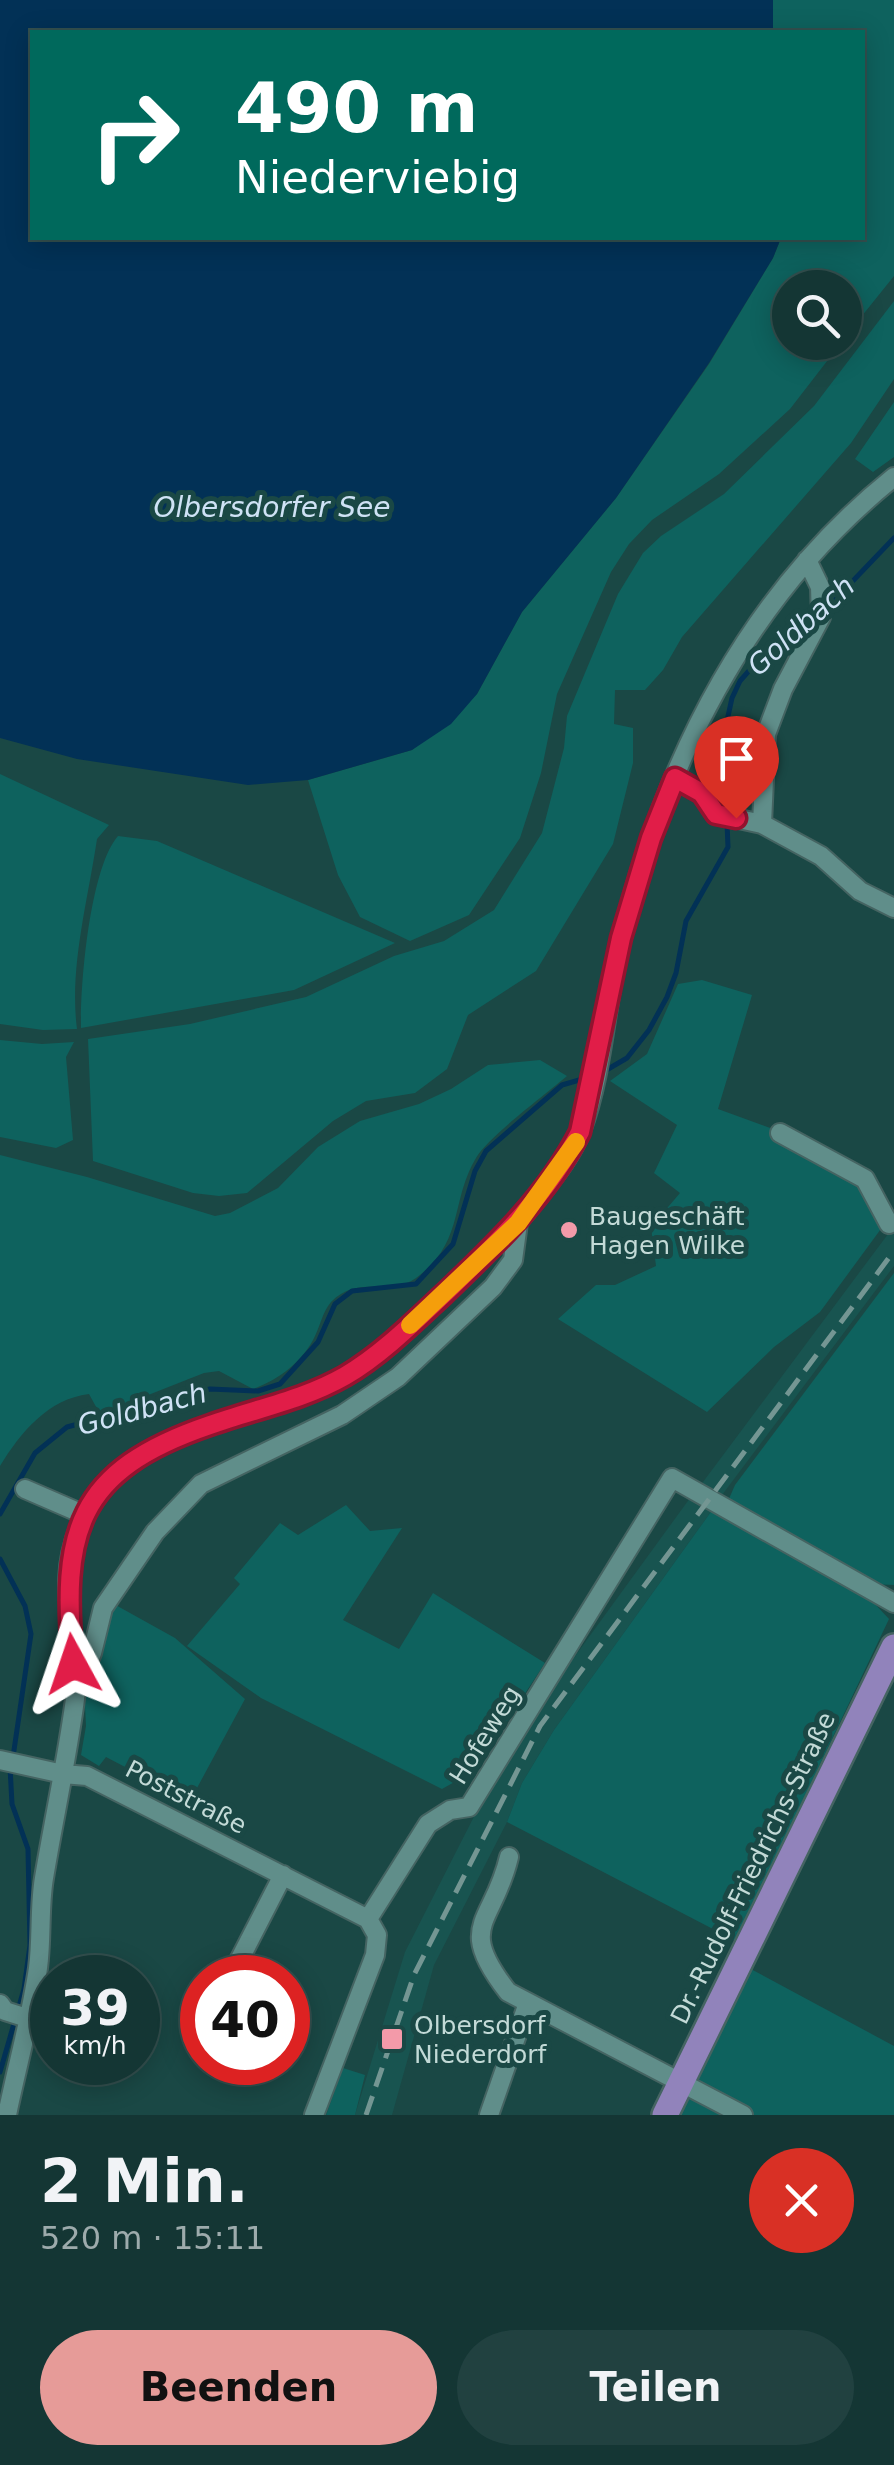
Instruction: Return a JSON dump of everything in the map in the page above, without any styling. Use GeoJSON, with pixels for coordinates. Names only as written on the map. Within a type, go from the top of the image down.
{"type":"FeatureCollection","features":[{"type":"Feature","properties":{"kind":"main road","name":"Dr.-Rudolf-Friedrichs-Straße"},"geometry":{"type":"LineString","coordinates":[[665,2115],[894,1647]]}},
{"type":"Feature","properties":{"kind":"street"},"geometry":{"type":"LineString","coordinates":[[7,2115],[8,2011],[37,1974],[43,1886],[76,1692],[68,1581],[70,1556],[85,1515],[114,1475],[139,1454],[210,1424],[292,1400],[349,1374],[417,1320],[518,1223],[571,1151],[580,1132],[621,938],[651,838],[716,688],[740,645],[807,560],[842,522],[894,477]]}},
{"type":"Feature","properties":{"kind":"street"},"geometry":{"type":"LineString","coordinates":[[762,824],[766,734],[782,689],[820,617],[822,597],[807,560]]}},
{"type":"Feature","properties":{"kind":"street"},"geometry":{"type":"LineString","coordinates":[[675,778],[702,793],[716,814],[762,824],[821,856],[860,890],[894,908]]}},
{"type":"Feature","properties":{"kind":"street"},"geometry":{"type":"LineString","coordinates":[[780,1134],[865,1178],[888,1224]]}},
{"type":"Feature","properties":{"kind":"street"},"geometry":{"type":"LineString","coordinates":[[76,1692],[92,1654],[103,1608],[166,1520],[207,1480],[342,1415],[398,1377],[494,1287],[513,1260],[518,1223]]}},
{"type":"Feature","properties":{"kind":"street","name":"Hofeweg"},"geometry":{"type":"LineString","coordinates":[[368,1919],[428,1824],[450,1810],[469,1807],[672,1478],[894,1603]]}},
{"type":"Feature","properties":{"kind":"street"},"geometry":{"type":"LineString","coordinates":[[25,1489],[85,1515]]}},
{"type":"Feature","properties":{"kind":"street","name":"Poststraße"},"geometry":{"type":"LineString","coordinates":[[0,1760],[87,1776],[368,1919]]}},
{"type":"Feature","properties":{"kind":"street"},"geometry":{"type":"LineString","coordinates":[[509,1857],[481,1930],[480,1946],[485,1963],[508,1992],[743,2115]]}},
{"type":"Feature","properties":{"kind":"street"},"geometry":{"type":"LineString","coordinates":[[242,1955],[283,1875]]}},
{"type":"Feature","properties":{"kind":"street"},"geometry":{"type":"LineString","coordinates":[[314,2115],[375,1955],[377,1936],[368,1919]]}},
{"type":"Feature","properties":{"kind":"street"},"geometry":{"type":"LineString","coordinates":[[489,2115],[528,2003]]}},
{"type":"Feature","properties":{"kind":"shaded area"},"geometry":{"type":"Polygon","coordinates":[[[773,0],[894,0],[894,276],[862,316],[862,270],[772,270],[772,360],[828,360],[790,409],[719,474],[652,520],[629,544],[611,572],[557,694],[541,773],[520,838],[469,915],[410,941],[360,917],[338,875],[308,780],[412,750],[477,694],[522,612],[616,498],[709,364],[780,240],[865,240],[865,30],[773,30],[773,0]]]}},
{"type":"Feature","properties":{"kind":"shaded area"},"geometry":{"type":"Polygon","coordinates":[[[894,301],[894,379],[851,443],[682,637],[663,670],[645,690],[615,690],[614,724],[633,728],[633,763],[613,844],[536,971],[468,1015],[447,1069],[415,1093],[366,1101],[333,1121],[247,1193],[193,1193],[93,1161],[88,1039],[190,1024],[306,997],[394,956],[444,941],[494,910],[542,833],[564,748],[567,716],[618,594],[643,553],[661,536],[724,494],[814,406],[849,360],[862,360],[862,343],[894,301]]]}},
{"type":"Feature","properties":{"kind":"shaded area"},"geometry":{"type":"Polygon","coordinates":[[[894,402],[894,457],[873,472],[855,459],[894,402]]]}},
{"type":"Feature","properties":{"kind":"shaded area"},"geometry":{"type":"Polygon","coordinates":[[[0,774],[109,825],[97,839],[81,934],[75,982],[77,1029],[43,1030],[0,1024],[0,774]]]}},
{"type":"Feature","properties":{"kind":"shaded area"},"geometry":{"type":"Polygon","coordinates":[[[118,836],[157,841],[395,943],[294,990],[81,1028],[82,984],[94,899],[108,852],[118,836]]]}},
{"type":"Feature","properties":{"kind":"shaded area"},"geometry":{"type":"Polygon","coordinates":[[[702,980],[752,995],[718,1109],[792,1136],[865,1179],[886,1222],[820,1312],[774,1347],[707,1412],[558,1319],[596,1285],[615,1285],[656,1266],[651,1227],[680,1193],[654,1173],[677,1125],[610,1081],[647,1054],[678,984],[702,980]]]}},
{"type":"Feature","properties":{"kind":"shaded area"},"geometry":{"type":"Polygon","coordinates":[[[0,1040],[74,1042],[66,1057],[73,1140],[56,1148],[0,1137],[0,1040]]]}},
{"type":"Feature","properties":{"kind":"shaded area"},"geometry":{"type":"Polygon","coordinates":[[[540,1060],[567,1076],[505,1127],[476,1158],[450,1236],[432,1264],[416,1278],[396,1286],[363,1287],[341,1294],[328,1306],[304,1354],[289,1369],[262,1385],[253,1389],[219,1371],[204,1373],[100,1414],[89,1394],[74,1397],[37,1419],[0,1466],[0,1155],[215,1216],[230,1213],[278,1188],[318,1147],[360,1121],[419,1104],[488,1065],[540,1060]]]}},
{"type":"Feature","properties":{"kind":"shaded area"},"geometry":{"type":"Polygon","coordinates":[[[894,1226],[894,1266],[719,1499],[700,1486],[894,1226]]]}},
{"type":"Feature","properties":{"kind":"shaded area"},"geometry":{"type":"Polygon","coordinates":[[[894,1273],[894,1585],[871,1584],[728,1501],[735,1485],[894,1273]]]}},
{"type":"Feature","properties":{"kind":"shaded area"},"geometry":{"type":"Polygon","coordinates":[[[693,1494],[713,1509],[554,1730],[522,1783],[507,1822],[434,1965],[392,2115],[355,2115],[405,1952],[485,1795],[562,1674],[693,1494]]]}},
{"type":"Feature","properties":{"kind":"shaded area"},"geometry":{"type":"Polygon","coordinates":[[[346,1505],[370,1531],[402,1528],[343,1620],[399,1649],[433,1593],[545,1663],[474,1771],[442,1789],[261,1698],[187,1646],[240,1584],[234,1578],[280,1523],[298,1535],[346,1505]]]}},
{"type":"Feature","properties":{"kind":"shaded area"},"geometry":{"type":"Polygon","coordinates":[[[713,1509],[875,1604],[889,1619],[736,1941],[507,1822],[522,1783],[554,1730],[713,1509]]]}},
{"type":"Feature","properties":{"kind":"shaded area"},"geometry":{"type":"Polygon","coordinates":[[[112,1603],[175,1638],[245,1699],[190,1801],[106,1757],[99,1766],[81,1755],[86,1726],[84,1685],[95,1670],[96,1647],[112,1603]]]}},
{"type":"Feature","properties":{"kind":"shaded area"},"geometry":{"type":"Polygon","coordinates":[[[749,1968],[894,2046],[894,2115],[671,2115],[749,1968]]]}},
{"type":"Feature","properties":{"kind":"shaded area"},"geometry":{"type":"Polygon","coordinates":[[[343,2068],[365,2075],[355,2115],[326,2115],[343,2068]]]}},
{"type":"Feature","properties":{"kind":"water","name":"Olbersdorfer See"},"geometry":{"type":"Polygon","coordinates":[[[0,0],[773,0],[773,30],[30,30],[30,240],[780,240],[709,363],[616,498],[522,612],[477,694],[451,724],[412,750],[308,780],[248,785],[77,759],[0,738],[0,0]]]}},
{"type":"Feature","properties":{"kind":"waterway","name":"Goldbach"},"geometry":{"type":"LineString","coordinates":[[827,608],[894,538]]}},
{"type":"Feature","properties":{"kind":"waterway","name":"Goldbach"},"geometry":{"type":"LineString","coordinates":[[726,812],[718,762],[732,698],[740,681],[770,647],[817,613]]}},
{"type":"Feature","properties":{"kind":"waterway","name":"Goldbach"},"geometry":{"type":"LineString","coordinates":[[603,1072],[627,1058],[649,1030],[667,997],[686,921],[728,847],[727,823]]}},
{"type":"Feature","properties":{"kind":"waterway","name":"Goldbach"},"geometry":{"type":"LineString","coordinates":[[0,1514],[35,1453],[67,1427],[210,1389],[258,1391],[280,1384],[318,1342],[335,1304],[352,1291],[416,1284],[453,1244],[475,1171],[486,1151],[562,1085],[593,1076]]}},
{"type":"Feature","properties":{"kind":"waterway","name":"Goldbach"},"geometry":{"type":"LineString","coordinates":[[0,1559],[25,1606],[31,1634],[13,1757]]}},
{"type":"Feature","properties":{"kind":"waterway","name":"Goldbach"},"geometry":{"type":"LineString","coordinates":[[0,2072],[24,1989],[30,1945],[28,1849],[12,1804],[10,1767]]}},
{"type":"Feature","properties":{"kind":"railway"},"geometry":{"type":"LineString","coordinates":[[366,2115],[414,1975],[540,1726],[894,1251]]}},
{"type":"Feature","properties":{"kind":"slow traffic"},"geometry":{"type":"LineString","coordinates":[[410,1325],[518,1223],[576,1142]]}},
{"type":"Feature","properties":{"kind":"place","name":"Baugeschäft Hagen Wilke"},"geometry":{"type":"Point","coordinates":[569,1230]}},
{"type":"Feature","properties":{"kind":"place","name":"Olbersdorf Niederdorf"},"geometry":{"type":"Point","coordinates":[392,2039]}},
{"type":"Feature","properties":{"kind":"route"},"geometry":{"type":"LineString","coordinates":[[73,1664],[68,1609],[70,1556],[85,1515],[99,1494],[139,1454],[210,1424],[292,1400],[349,1374],[417,1320],[518,1223],[571,1151],[580,1132],[594,1082],[621,938],[651,838],[675,778],[702,793],[716,814],[736,818]]}}]}
